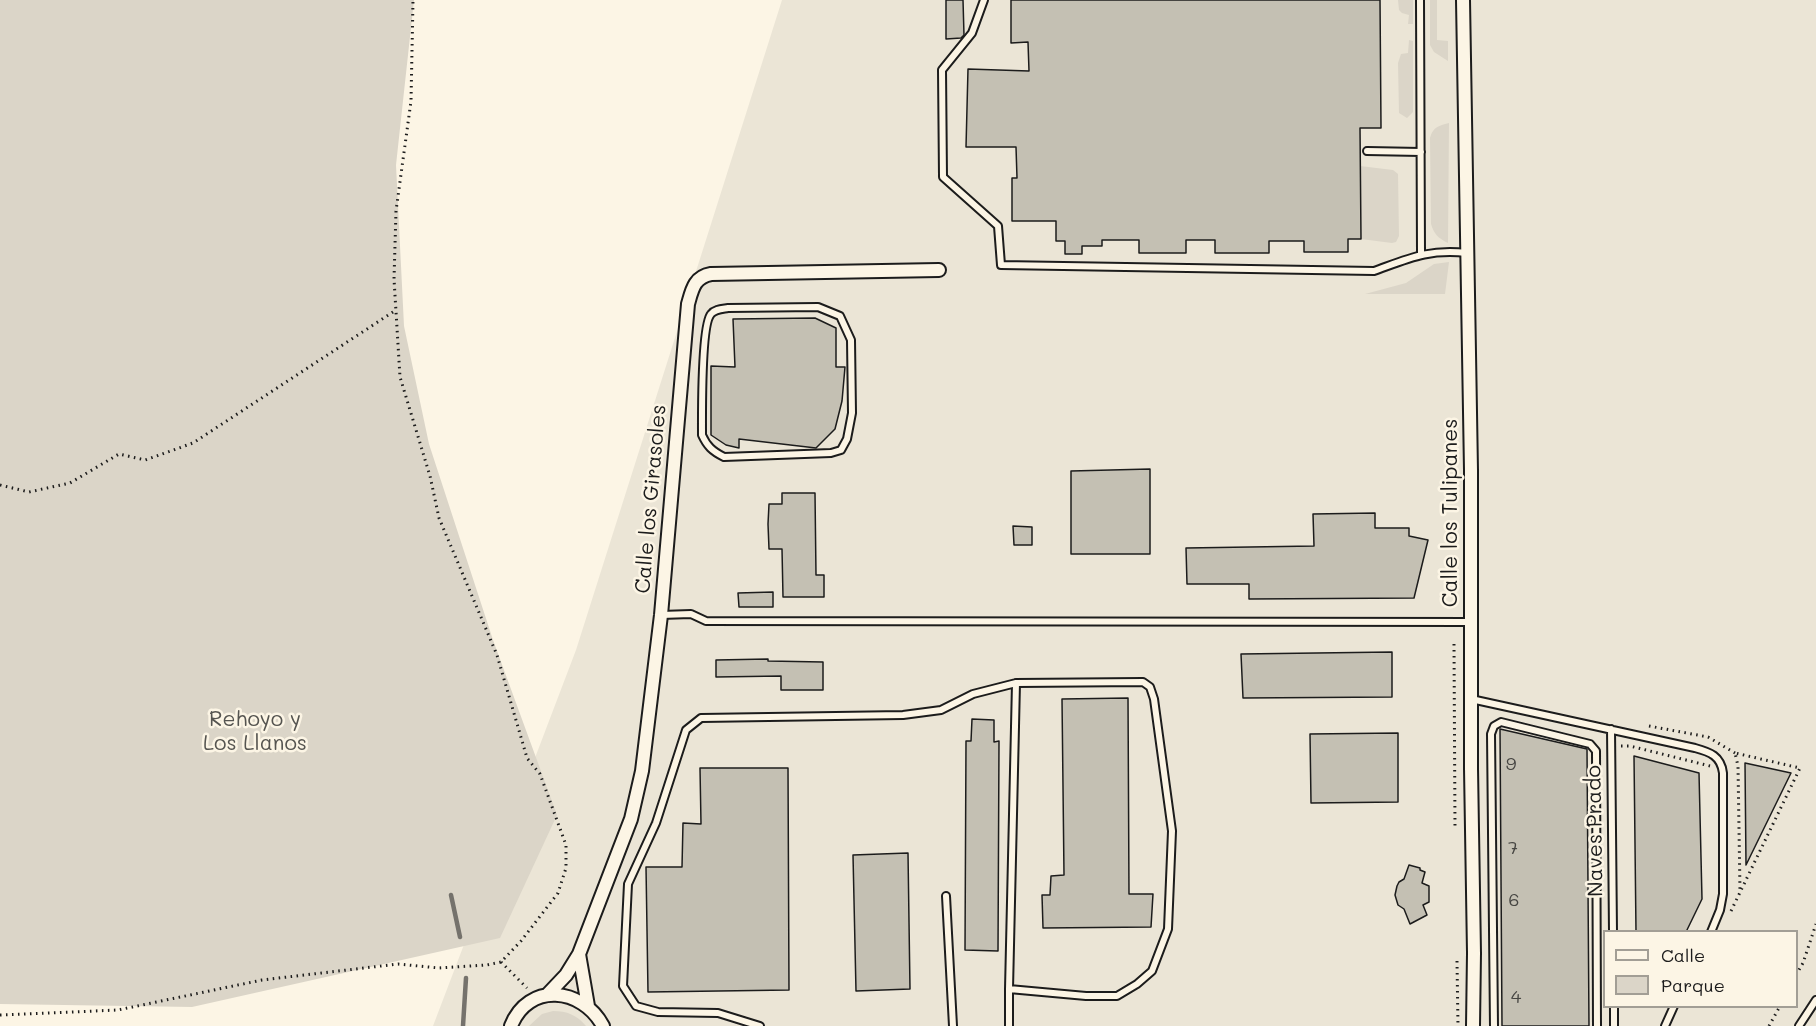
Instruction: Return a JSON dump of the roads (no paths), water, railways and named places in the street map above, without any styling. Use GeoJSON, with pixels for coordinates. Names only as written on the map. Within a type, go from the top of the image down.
{"type":"FeatureCollection","features":[{"type":"Feature","properties":{"kind":"street","name":"Calle los Tulipanes"},"geometry":{"type":"LineString","coordinates":[[1463,0],[1471,470],[1473,1026]]}},
{"type":"Feature","properties":{"kind":"street","name":"Calle los Girasoles"},"geometry":{"type":"LineString","coordinates":[[511,1026],[513,1019],[524,1007],[547,995],[566,975],[579,954],[627,830],[637,795],[651,709],[686,330],[693,285],[703,276],[711,274],[939,270]]}},
{"type":"Feature","properties":{"kind":"street"},"geometry":{"type":"LineString","coordinates":[[579,954],[588,1006]]}},
{"type":"Feature","properties":{"kind":"street"},"geometry":{"type":"LineString","coordinates":[[547,995],[562,995],[576,999],[588,1006],[603,1026]]}},
{"type":"Feature","properties":{"kind":"lane"},"geometry":{"type":"LineString","coordinates":[[984,0],[972,33],[942,70],[943,177],[998,226],[1002,265],[1374,271],[1421,254],[1448,251],[1467,253]]}},
{"type":"Feature","properties":{"kind":"lane"},"geometry":{"type":"LineString","coordinates":[[1420,0],[1421,254]]}},
{"type":"Feature","properties":{"kind":"lane"},"geometry":{"type":"LineString","coordinates":[[1367,151],[1421,152]]}},
{"type":"Feature","properties":{"kind":"lane"},"geometry":{"type":"LineString","coordinates":[[818,307],[840,316],[851,340],[852,413],[847,439],[841,450],[831,453],[724,457],[714,452],[706,444],[702,435],[703,323],[710,314],[728,308],[818,307]]}},
{"type":"Feature","properties":{"kind":"lane"},"geometry":{"type":"LineString","coordinates":[[661,615],[691,614],[706,621],[1471,622]]}},
{"type":"Feature","properties":{"kind":"lane"},"geometry":{"type":"LineString","coordinates":[[760,1026],[718,1013],[658,1012],[636,1006],[623,986],[628,884],[656,824],[686,730],[701,718],[903,715],[941,710],[973,694],[1016,683],[1143,682],[1150,687],[1154,699],[1172,831],[1168,929],[1152,971],[1137,984],[1117,996],[1086,996],[1010,989]]}},
{"type":"Feature","properties":{"kind":"lane"},"geometry":{"type":"LineString","coordinates":[[1009,1026],[1016,683]]}},
{"type":"Feature","properties":{"kind":"lane"},"geometry":{"type":"LineString","coordinates":[[1471,699],[1711,753],[1721,764],[1724,781],[1723,894],[1720,910],[1712,930]]}},
{"type":"Feature","properties":{"kind":"lane"},"geometry":{"type":"LineString","coordinates":[[1494,1026],[1491,734],[1494,726],[1501,722],[1590,744],[1596,751],[1597,1026]]}},
{"type":"Feature","properties":{"kind":"lane","name":"Naves Prado"},"geometry":{"type":"LineString","coordinates":[[1611,729],[1613,930]]}},
{"type":"Feature","properties":{"kind":"lane"},"geometry":{"type":"LineString","coordinates":[[1596,768],[1611,765]]}},
{"type":"Feature","properties":{"kind":"lane"},"geometry":{"type":"LineString","coordinates":[[946,896],[953,1026]]}},
{"type":"Feature","properties":{"kind":"lane"},"geometry":{"type":"LineString","coordinates":[[1799,1026],[1816,1000]]}},
{"type":"Feature","properties":{"kind":"lane"},"geometry":{"type":"LineString","coordinates":[[1614,1008],[1614,1026]]}},
{"type":"Feature","properties":{"kind":"lane"},"geometry":{"type":"LineString","coordinates":[[1665,1026],[1673,1008]]}},
{"type":"Feature","properties":{"kind":"waterway"},"geometry":{"type":"LineString","coordinates":[[451,895],[460,937]]}},
{"type":"Feature","properties":{"kind":"waterway"},"geometry":{"type":"LineString","coordinates":[[463,1026],[466,978]]}},
{"type":"Feature","properties":{"kind":"park label","name":"Rehoyo y Los Llanos"},"geometry":{"type":"Point","coordinates":[255,732]}}]}
